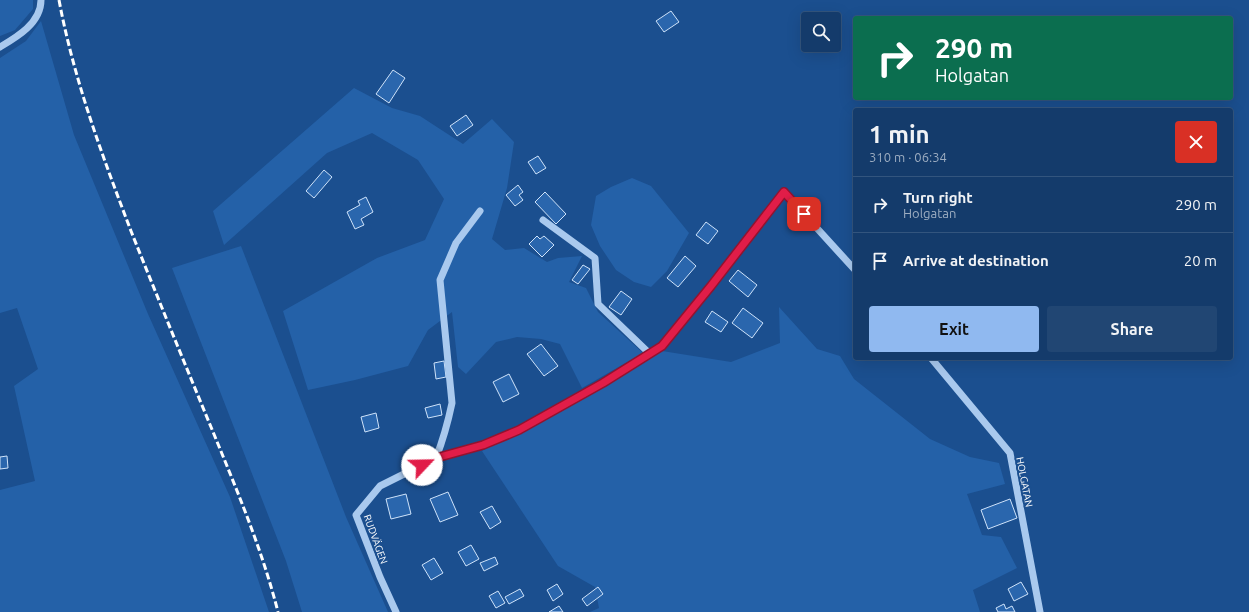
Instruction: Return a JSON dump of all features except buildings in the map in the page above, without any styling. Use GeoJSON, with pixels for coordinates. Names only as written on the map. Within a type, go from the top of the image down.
{"type":"FeatureCollection","features":[{"type":"Feature","properties":{"kind":"street"},"geometry":{"type":"LineString","coordinates":[[0,47],[23,33],[35,19],[41,4],[41,0]]}},
{"type":"Feature","properties":{"kind":"street","name":"RUDVÄGEN"},"geometry":{"type":"LineString","coordinates":[[396,612],[380,577],[356,515],[380,486],[436,458],[483,445],[519,430],[603,383],[662,346],[784,192],[853,268]]}},
{"type":"Feature","properties":{"kind":"street"},"geometry":{"type":"LineString","coordinates":[[436,458],[442,444],[452,403],[440,280],[456,243],[480,211]]}},
{"type":"Feature","properties":{"kind":"street"},"geometry":{"type":"LineString","coordinates":[[544,220],[595,258],[598,304],[650,354]]}},
{"type":"Feature","properties":{"kind":"street","name":"HOLGATAN"},"geometry":{"type":"LineString","coordinates":[[933,360],[1010,453],[1040,612]]}},
{"type":"Feature","properties":{"kind":"shaded area"},"geometry":{"type":"Polygon","coordinates":[[[0,0],[33,0],[33,9],[15,30],[0,36],[0,0]]]}},
{"type":"Feature","properties":{"kind":"shaded area"},"geometry":{"type":"Polygon","coordinates":[[[41,21],[74,135],[148,314],[230,497],[269,612],[0,612],[0,490],[35,481],[14,386],[38,369],[17,308],[0,313],[0,58],[26,41],[41,21]]]}},
{"type":"Feature","properties":{"kind":"shaded area"},"geometry":{"type":"Polygon","coordinates":[[[354,88],[392,108],[420,116],[463,144],[492,119],[514,142],[507,188],[492,239],[505,250],[524,248],[547,262],[558,258],[582,256],[569,282],[586,288],[598,312],[643,353],[582,388],[560,344],[541,339],[517,337],[496,342],[466,374],[458,367],[452,312],[428,330],[408,366],[355,380],[308,390],[283,311],[377,258],[425,240],[444,199],[418,160],[372,133],[327,153],[224,245],[213,211],[354,88]]]}},
{"type":"Feature","properties":{"kind":"shaded area"},"geometry":{"type":"Polygon","coordinates":[[[632,178],[651,186],[689,233],[667,271],[651,287],[634,282],[616,270],[600,246],[591,225],[596,196],[611,187],[632,178]]]}},
{"type":"Feature","properties":{"kind":"shaded area"},"geometry":{"type":"Polygon","coordinates":[[[241,246],[346,517],[388,612],[302,612],[286,561],[172,268],[241,246]]]}},
{"type":"Feature","properties":{"kind":"shaded area"},"geometry":{"type":"Polygon","coordinates":[[[779,307],[817,349],[840,356],[854,379],[930,439],[970,457],[999,463],[1005,484],[967,494],[982,535],[1001,537],[1017,568],[973,590],[980,612],[590,612],[599,608],[595,587],[558,566],[482,451],[662,351],[731,362],[780,343],[779,307]]]}},
{"type":"Feature","properties":{"kind":"railway"},"geometry":{"type":"LineString","coordinates":[[59,0],[72,59],[99,146],[131,231],[248,519],[272,588],[278,612]]}},
{"type":"Feature","properties":{"kind":"route"},"geometry":{"type":"LineString","coordinates":[[422,465],[436,458],[483,445],[519,430],[603,383],[662,346],[784,192],[804,214]]}}]}
